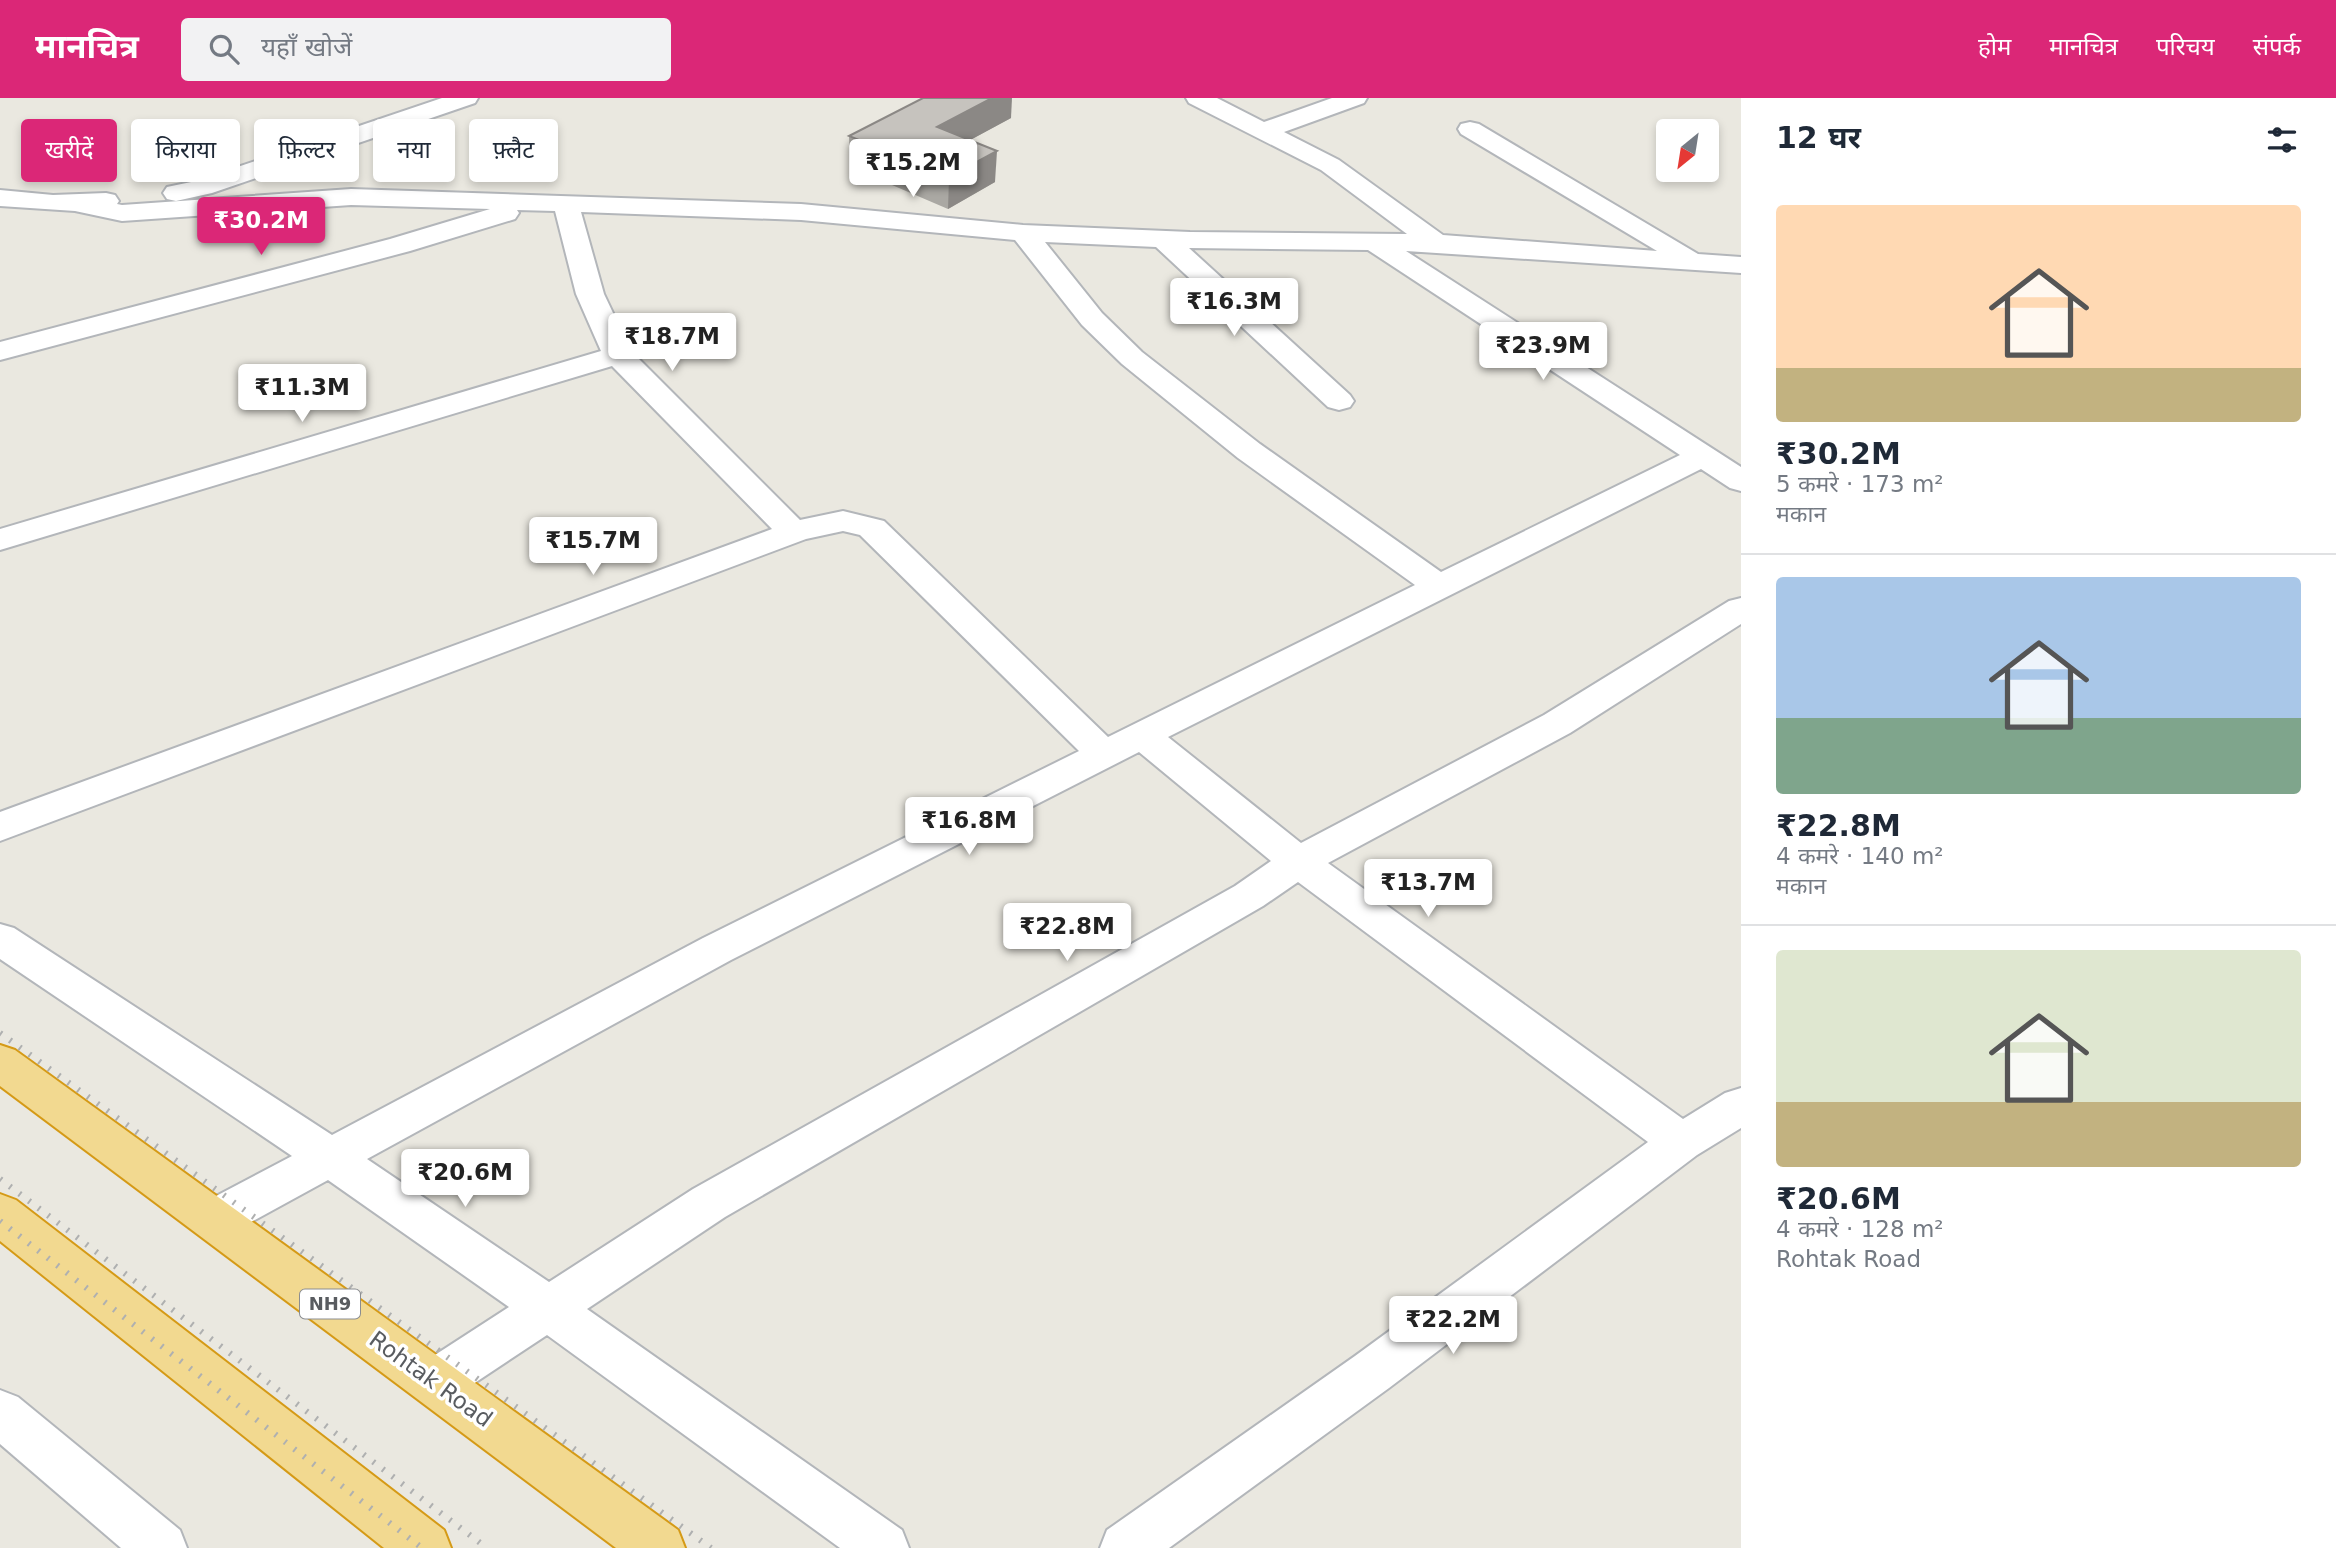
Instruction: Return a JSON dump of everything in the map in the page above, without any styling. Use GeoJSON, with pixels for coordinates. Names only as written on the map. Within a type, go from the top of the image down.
{"type":"FeatureCollection","features":[{"type":"Feature","properties":{"kind":"highway","name":"Rohtak Road"},"geometry":{"type":"LineString","coordinates":[[0,1062],[659,1548]]}},
{"type":"Feature","properties":{"kind":"highway"},"geometry":{"type":"LineString","coordinates":[[0,1214],[425,1548]]}},
{"type":"Feature","properties":{"kind":"street"},"geometry":{"type":"LineString","coordinates":[[0,198],[33,203],[79,204],[203,187],[466,98]]}},
{"type":"Feature","properties":{"kind":"street"},"geometry":{"type":"LineString","coordinates":[[1198,98],[1350,178],[1436,243]]}},
{"type":"Feature","properties":{"kind":"street"},"geometry":{"type":"LineString","coordinates":[[1262,131],[1356,98]]}},
{"type":"Feature","properties":{"kind":"street"},"geometry":{"type":"LineString","coordinates":[[1470,129],[1694,261]]}},
{"type":"Feature","properties":{"kind":"street"},"geometry":{"type":"LineString","coordinates":[[79,204],[122,213],[351,197],[801,212],[1023,233],[1436,243],[1741,265]]}},
{"type":"Feature","properties":{"kind":"street"},"geometry":{"type":"LineString","coordinates":[[0,351],[400,245],[535,204]]}},
{"type":"Feature","properties":{"kind":"street"},"geometry":{"type":"LineString","coordinates":[[566,204],[590,295],[618,355],[794,532]]}},
{"type":"Feature","properties":{"kind":"street"},"geometry":{"type":"LineString","coordinates":[[1023,233],[1092,319],[1132,358],[1249,451],[1440,587]]}},
{"type":"Feature","properties":{"kind":"street"},"geometry":{"type":"LineString","coordinates":[[1162,238],[1339,401]]}},
{"type":"Feature","properties":{"kind":"street"},"geometry":{"type":"LineString","coordinates":[[1372,241],[1741,481]]}},
{"type":"Feature","properties":{"kind":"street"},"geometry":{"type":"LineString","coordinates":[[0,540],[618,355]]}},
{"type":"Feature","properties":{"kind":"street"},"geometry":{"type":"LineString","coordinates":[[215,1219],[717,949],[1703,456]]}},
{"type":"Feature","properties":{"kind":"street"},"geometry":{"type":"LineString","coordinates":[[0,827],[794,532],[846,519],[862,522],[873,528],[1105,755]]}},
{"type":"Feature","properties":{"kind":"street"},"geometry":{"type":"LineString","coordinates":[[435,1382],[709,1203],[1249,896],[1298,862],[1557,724],[1741,609]]}},
{"type":"Feature","properties":{"kind":"street"},"geometry":{"type":"LineString","coordinates":[[1143,736],[1298,862],[1681,1142]]}},
{"type":"Feature","properties":{"kind":"street"},"geometry":{"type":"LineString","coordinates":[[0,939],[330,1157],[548,1308],[883,1548]]}},
{"type":"Feature","properties":{"kind":"street"},"geometry":{"type":"LineString","coordinates":[[1126,1548],[1373,1372],[1681,1142],[1741,1106]]}},
{"type":"Feature","properties":{"kind":"street"},"geometry":{"type":"LineString","coordinates":[[0,1413],[161,1548]]}},
{"type":"Feature","properties":{"kind":"building"},"geometry":{"type":"Polygon","coordinates":[[[923,98],[992,98],[937,127],[997,151],[949,177],[849,136],[923,98]]]}},
{"type":"Feature","properties":{"kind":"railway"},"geometry":{"type":"LineString","coordinates":[[0,1033],[711,1548]]}},
{"type":"Feature","properties":{"kind":"railway"},"geometry":{"type":"LineString","coordinates":[[0,1179],[487,1548]]}},
{"type":"Feature","properties":{"kind":"railway"},"geometry":{"type":"LineString","coordinates":[[0,1221],[422,1548]]}}]}
